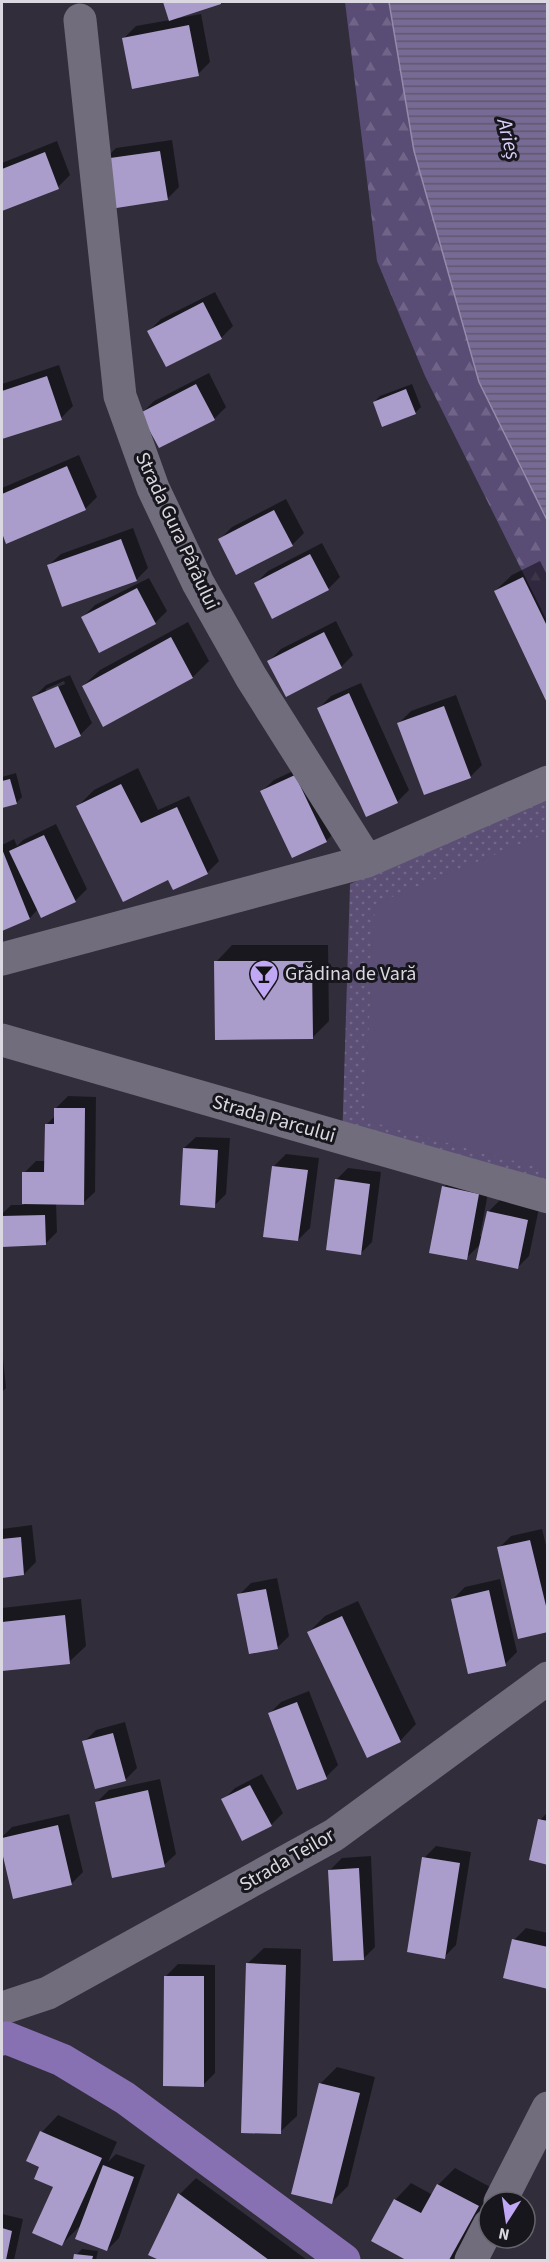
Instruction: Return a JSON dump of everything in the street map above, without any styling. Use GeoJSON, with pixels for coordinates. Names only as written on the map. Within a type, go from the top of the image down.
{"type":"FeatureCollection","features":[{"type":"Feature","properties":{"kind":"main road"},"geometry":{"type":"LineString","coordinates":[[4,2019],[63,2060],[125,2098],[344,2260]]}},
{"type":"Feature","properties":{"kind":"street","name":"Strada Gura Pârâului"},"geometry":{"type":"LineString","coordinates":[[80,20],[120,396],[153,488],[198,583],[251,677],[367,861]]}},
{"type":"Feature","properties":{"kind":"street"},"geometry":{"type":"LineString","coordinates":[[2,959],[367,861],[548,782]]}},
{"type":"Feature","properties":{"kind":"street","name":"Strada Parcului"},"geometry":{"type":"LineString","coordinates":[[2,1040],[548,1197]]}},
{"type":"Feature","properties":{"kind":"street","name":"Strada Teilor"},"geometry":{"type":"LineString","coordinates":[[4,2019],[334,1835],[548,1678]]}},
{"type":"Feature","properties":{"kind":"street"},"geometry":{"type":"LineString","coordinates":[[506,2190],[548,2108]]}},
{"type":"Feature","properties":{"kind":"shaded area"},"geometry":{"type":"Polygon","coordinates":[[[547,787],[547,1205],[342,1144],[350,884],[547,787]]]}},
{"type":"Feature","properties":{"kind":"shaded area"},"geometry":{"type":"Polygon","coordinates":[[[547,833],[547,1170],[364,1120],[375,904],[547,833]]]}},
{"type":"Feature","properties":{"kind":"green space"},"geometry":{"type":"Polygon","coordinates":[[[345,2],[389,2],[414,151],[479,382],[547,520],[547,621],[425,376],[377,261],[345,2]]]}},
{"type":"Feature","properties":{"kind":"water","name":"Arieș"},"geometry":{"type":"Polygon","coordinates":[[[389,2],[547,2],[547,520],[479,382],[414,151],[389,2]]]}},
{"type":"Feature","properties":{"kind":"building"},"geometry":{"type":"Polygon","coordinates":[[[163,2],[221,2],[221,4],[169,21],[163,2]]]}},
{"type":"Feature","properties":{"kind":"building"},"geometry":{"type":"Polygon","coordinates":[[[189,25],[199,76],[132,89],[122,38],[189,25]]]}},
{"type":"Feature","properties":{"kind":"building"},"geometry":{"type":"Polygon","coordinates":[[[160,151],[168,200],[110,209],[103,159],[160,151]]]}},
{"type":"Feature","properties":{"kind":"building"},"geometry":{"type":"Polygon","coordinates":[[[45,152],[59,189],[2,211],[2,169],[45,152]]]}},
{"type":"Feature","properties":{"kind":"building"},"geometry":{"type":"Polygon","coordinates":[[[203,302],[222,339],[166,367],[147,331],[203,302]]]}},
{"type":"Feature","properties":{"kind":"building"},"geometry":{"type":"Polygon","coordinates":[[[47,376],[62,420],[2,439],[2,391],[47,376]]]}},
{"type":"Feature","properties":{"kind":"building"},"geometry":{"type":"Polygon","coordinates":[[[196,384],[215,420],[159,448],[140,413],[196,384]]]}},
{"type":"Feature","properties":{"kind":"building"},"geometry":{"type":"Polygon","coordinates":[[[406,389],[416,414],[382,427],[373,402],[406,389]]]}},
{"type":"Feature","properties":{"kind":"building"},"geometry":{"type":"Polygon","coordinates":[[[67,466],[86,510],[6,544],[2,533],[2,494],[67,466]]]}},
{"type":"Feature","properties":{"kind":"building"},"geometry":{"type":"Polygon","coordinates":[[[274,510],[293,546],[236,575],[218,539],[274,510]]]}},
{"type":"Feature","properties":{"kind":"building"},"geometry":{"type":"Polygon","coordinates":[[[121,539],[137,581],[62,607],[47,565],[121,539]]]}},
{"type":"Feature","properties":{"kind":"building"},"geometry":{"type":"Polygon","coordinates":[[[310,554],[329,590],[272,619],[254,583],[310,554]]]}},
{"type":"Feature","properties":{"kind":"building"},"geometry":{"type":"Polygon","coordinates":[[[523,577],[548,628],[548,705],[494,591],[523,577]]]}},
{"type":"Feature","properties":{"kind":"building"},"geometry":{"type":"Polygon","coordinates":[[[137,588],[156,624],[99,653],[81,617],[137,588]]]}},
{"type":"Feature","properties":{"kind":"building"},"geometry":{"type":"Polygon","coordinates":[[[324,632],[342,668],[286,697],[267,661],[324,632]]]}},
{"type":"Feature","properties":{"kind":"building"},"geometry":{"type":"Polygon","coordinates":[[[171,637],[193,678],[103,727],[82,686],[171,637]]]}},
{"type":"Feature","properties":{"kind":"building"},"geometry":{"type":"Polygon","coordinates":[[[58,686],[81,736],[55,748],[32,697],[58,686]]]}},
{"type":"Feature","properties":{"kind":"building"},"geometry":{"type":"Polygon","coordinates":[[[349,693],[398,803],[366,817],[317,708],[349,693]]]}},
{"type":"Feature","properties":{"kind":"building"},"geometry":{"type":"Polygon","coordinates":[[[444,706],[471,778],[424,795],[397,723],[444,706]]]}},
{"type":"Feature","properties":{"kind":"building"},"geometry":{"type":"Polygon","coordinates":[[[295,775],[327,842],[292,858],[260,791],[295,775]]]}},
{"type":"Feature","properties":{"kind":"building"},"geometry":{"type":"Polygon","coordinates":[[[10,779],[17,804],[2,808],[2,781],[10,779]]]}},
{"type":"Feature","properties":{"kind":"building"},"geometry":{"type":"Polygon","coordinates":[[[121,784],[141,823],[177,807],[208,874],[173,890],[168,880],[123,902],[76,806],[121,784]]]}},
{"type":"Feature","properties":{"kind":"building"},"geometry":{"type":"Polygon","coordinates":[[[44,835],[76,902],[41,918],[9,851],[44,835]]]}},
{"type":"Feature","properties":{"kind":"building"},"geometry":{"type":"Polygon","coordinates":[[[2,849],[30,919],[2,931],[2,849]]]}},
{"type":"Feature","properties":{"kind":"building","name":"Grădina de Vară"},"geometry":{"type":"Polygon","coordinates":[[[214,961],[312,961],[313,1039],[215,1040],[214,961]]]}},
{"type":"Feature","properties":{"kind":"building"},"geometry":{"type":"Polygon","coordinates":[[[54,1108],[85,1108],[84,1205],[22,1204],[22,1172],[44,1172],[45,1124],[54,1124],[54,1108]]]}},
{"type":"Feature","properties":{"kind":"building"},"geometry":{"type":"Polygon","coordinates":[[[183,1148],[218,1150],[215,1208],[180,1205],[183,1148]]]}},
{"type":"Feature","properties":{"kind":"building"},"geometry":{"type":"Polygon","coordinates":[[[272,1166],[308,1170],[298,1241],[263,1237],[272,1166]]]}},
{"type":"Feature","properties":{"kind":"building"},"geometry":{"type":"Polygon","coordinates":[[[335,1179],[370,1184],[361,1255],[326,1250],[335,1179]]]}},
{"type":"Feature","properties":{"kind":"building"},"geometry":{"type":"Polygon","coordinates":[[[442,1186],[479,1194],[467,1260],[429,1253],[442,1186]]]}},
{"type":"Feature","properties":{"kind":"building"},"geometry":{"type":"Polygon","coordinates":[[[487,1211],[528,1220],[518,1269],[476,1260],[487,1211]]]}},
{"type":"Feature","properties":{"kind":"building"},"geometry":{"type":"Polygon","coordinates":[[[45,1215],[46,1245],[2,1247],[2,1216],[45,1215]]]}},
{"type":"Feature","properties":{"kind":"building"},"geometry":{"type":"Polygon","coordinates":[[[21,1537],[24,1575],[2,1578],[2,1539],[21,1537]]]}},
{"type":"Feature","properties":{"kind":"building"},"geometry":{"type":"Polygon","coordinates":[[[530,1540],[548,1614],[548,1632],[518,1639],[497,1547],[530,1540]]]}},
{"type":"Feature","properties":{"kind":"building"},"geometry":{"type":"Polygon","coordinates":[[[266,1589],[278,1649],[249,1654],[237,1594],[266,1589]]]}},
{"type":"Feature","properties":{"kind":"building"},"geometry":{"type":"Polygon","coordinates":[[[489,1590],[506,1666],[468,1674],[451,1599],[489,1590]]]}},
{"type":"Feature","properties":{"kind":"building"},"geometry":{"type":"Polygon","coordinates":[[[65,1615],[70,1664],[2,1671],[2,1622],[65,1615]]]}},
{"type":"Feature","properties":{"kind":"building"},"geometry":{"type":"Polygon","coordinates":[[[342,1616],[401,1742],[367,1758],[307,1632],[342,1616]]]}},
{"type":"Feature","properties":{"kind":"building"},"geometry":{"type":"Polygon","coordinates":[[[297,1702],[327,1779],[297,1790],[268,1713],[297,1702]]]}},
{"type":"Feature","properties":{"kind":"building"},"geometry":{"type":"Polygon","coordinates":[[[113,1733],[126,1781],[95,1789],[82,1741],[113,1733]]]}},
{"type":"Feature","properties":{"kind":"building"},"geometry":{"type":"Polygon","coordinates":[[[250,1785],[272,1826],[242,1841],[221,1799],[250,1785]]]}},
{"type":"Feature","properties":{"kind":"building"},"geometry":{"type":"Polygon","coordinates":[[[148,1790],[165,1867],[112,1878],[95,1802],[148,1790]]]}},
{"type":"Feature","properties":{"kind":"building"},"geometry":{"type":"Polygon","coordinates":[[[538,1819],[548,1821],[548,1865],[529,1860],[538,1819]]]}},
{"type":"Feature","properties":{"kind":"building"},"geometry":{"type":"Polygon","coordinates":[[[58,1825],[72,1885],[13,1899],[2,1852],[2,1838],[58,1825]]]}},
{"type":"Feature","properties":{"kind":"building"},"geometry":{"type":"Polygon","coordinates":[[[422,1857],[460,1863],[445,1959],[407,1952],[422,1857]]]}},
{"type":"Feature","properties":{"kind":"building"},"geometry":{"type":"Polygon","coordinates":[[[359,1868],[364,1960],[333,1961],[328,1870],[359,1868]]]}},
{"type":"Feature","properties":{"kind":"building"},"geometry":{"type":"Polygon","coordinates":[[[512,1939],[548,1947],[548,1989],[503,1978],[512,1939]]]}},
{"type":"Feature","properties":{"kind":"building"},"geometry":{"type":"Polygon","coordinates":[[[246,1963],[286,1965],[281,2134],[241,2133],[246,1963]]]}},
{"type":"Feature","properties":{"kind":"building"},"geometry":{"type":"Polygon","coordinates":[[[164,1976],[204,1976],[204,2087],[163,2086],[164,1976]]]}},
{"type":"Feature","properties":{"kind":"building"},"geometry":{"type":"Polygon","coordinates":[[[319,2083],[360,2093],[332,2204],[291,2194],[319,2083]]]}},
{"type":"Feature","properties":{"kind":"building"},"geometry":{"type":"Polygon","coordinates":[[[40,2131],[102,2158],[62,2246],[32,2233],[53,2187],[34,2179],[39,2167],[26,2161],[40,2131]]]}},
{"type":"Feature","properties":{"kind":"building"},"geometry":{"type":"Polygon","coordinates":[[[103,2165],[134,2177],[107,2251],[75,2239],[103,2165]]]}},
{"type":"Feature","properties":{"kind":"building"},"geometry":{"type":"Polygon","coordinates":[[[437,2184],[477,2205],[477,2210],[449,2260],[406,2260],[371,2241],[394,2199],[421,2213],[437,2184]]]}},
{"type":"Feature","properties":{"kind":"building"},"geometry":{"type":"Polygon","coordinates":[[[178,2193],[269,2260],[159,2260],[148,2255],[178,2193]]]}},
{"type":"Feature","properties":{"kind":"building"},"geometry":{"type":"Polygon","coordinates":[[[2,2228],[12,2231],[6,2260],[2,2260],[2,2228]]]}},
{"type":"Feature","properties":{"kind":"building"},"geometry":{"type":"Polygon","coordinates":[[[74,2254],[93,2256],[92,2260],[73,2260],[74,2254]]]}},
{"type":"Feature","properties":{"kind":"place","name":"Grădina de Vară"},"geometry":{"type":"Point","coordinates":[264,1000]}}]}
